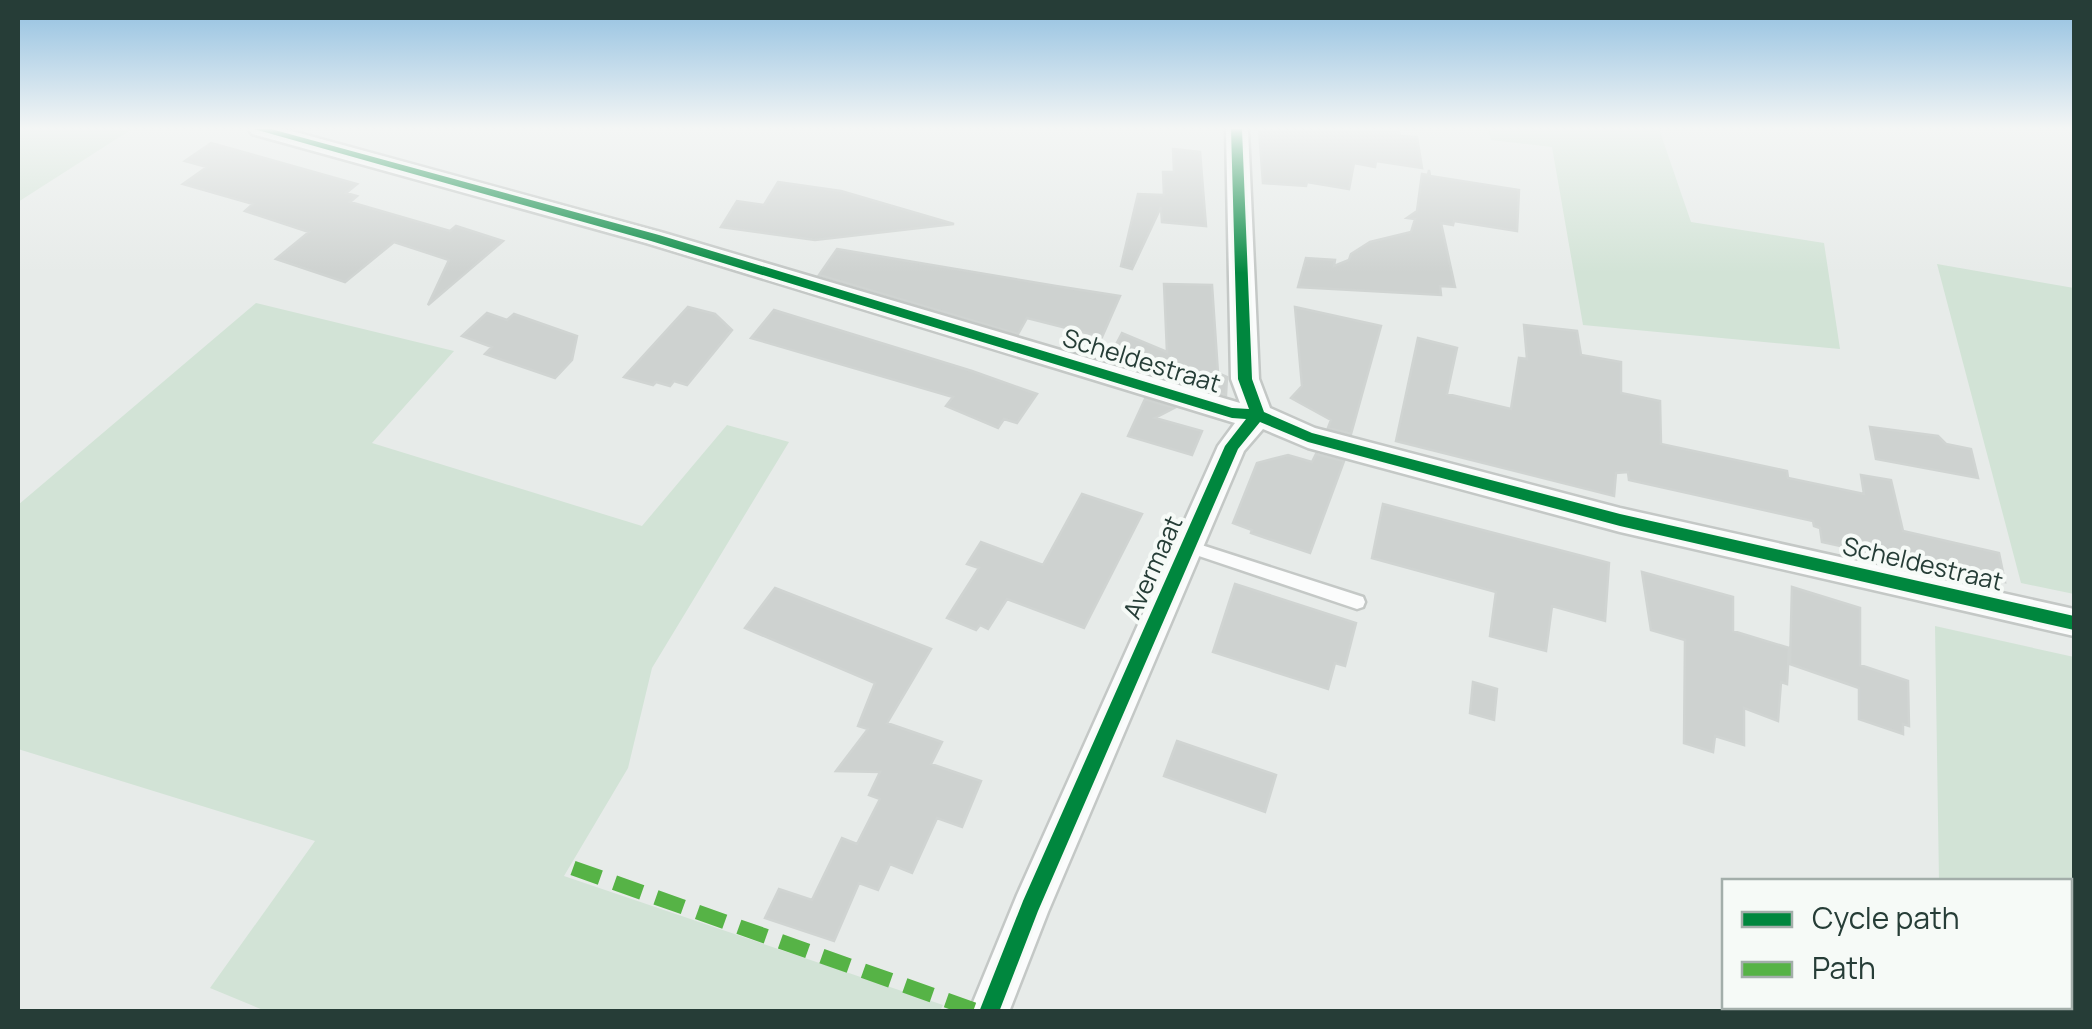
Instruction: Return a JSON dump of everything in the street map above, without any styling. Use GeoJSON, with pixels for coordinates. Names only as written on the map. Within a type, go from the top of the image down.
{"type":"FeatureCollection","features":[{"type":"Feature","properties":{"kind":"street","name":"Scheldestraat"},"geometry":{"type":"LineString","coordinates":[[436,177],[655,238],[1232,413],[1258,415],[1308,437],[1620,520],[2074,624]]}},
{"type":"Feature","properties":{"kind":"street"},"geometry":{"type":"LineString","coordinates":[[1239,177],[1245,379],[1258,415]]}},
{"type":"Feature","properties":{"kind":"street","name":"Avermaat"},"geometry":{"type":"LineString","coordinates":[[989,1012],[1030,908],[1232,446],[1258,415]]}},
{"type":"Feature","properties":{"kind":"lane"},"geometry":{"type":"LineString","coordinates":[[1189,547],[1357,602]]}},
{"type":"Feature","properties":{"kind":"green space"},"geometry":{"type":"Polygon","coordinates":[[[18,177],[57,177],[18,202],[18,177]]]}},
{"type":"Feature","properties":{"kind":"green space"},"geometry":{"type":"Polygon","coordinates":[[[1557,177],[1676,177],[1691,222],[1824,243],[1840,349],[1583,325],[1557,177]]]}},
{"type":"Feature","properties":{"kind":"green space"},"geometry":{"type":"Polygon","coordinates":[[[1937,264],[2074,288],[2074,594],[2021,583],[1937,264]]]}},
{"type":"Feature","properties":{"kind":"green space"},"geometry":{"type":"Polygon","coordinates":[[[256,303],[454,351],[372,443],[642,526],[727,425],[789,442],[652,668],[628,768],[564,876],[943,1005],[940,1011],[268,1012],[210,988],[315,841],[18,749],[18,505],[256,303]]]}},
{"type":"Feature","properties":{"kind":"green space"},"geometry":{"type":"Polygon","coordinates":[[[1935,626],[2074,657],[2074,1011],[1941,1011],[2072,1009],[2072,879],[1939,879],[1935,626]]]}},
{"type":"Feature","properties":{"kind":"building"},"geometry":{"type":"Polygon","coordinates":[[[193,177],[332,177],[357,184],[346,193],[357,196],[350,202],[450,231],[456,226],[503,241],[428,305],[449,260],[394,242],[345,282],[276,259],[309,232],[245,211],[253,204],[183,184],[193,177]]]}},
{"type":"Feature","properties":{"kind":"building"},"geometry":{"type":"Polygon","coordinates":[[[1163,177],[1202,177],[1206,226],[1162,222],[1161,207],[1132,269],[1121,266],[1138,194],[1164,195],[1163,177]]]}},
{"type":"Feature","properties":{"kind":"building"},"geometry":{"type":"Polygon","coordinates":[[[1263,177],[1351,177],[1349,189],[1307,182],[1306,186],[1263,183],[1263,177]]]}},
{"type":"Feature","properties":{"kind":"building"},"geometry":{"type":"Polygon","coordinates":[[[1422,177],[1519,190],[1517,231],[1454,221],[1453,225],[1441,223],[1455,287],[1440,286],[1441,295],[1298,287],[1306,258],[1335,260],[1334,266],[1349,260],[1351,254],[1370,242],[1411,232],[1415,219],[1407,218],[1417,211],[1422,177]]]}},
{"type":"Feature","properties":{"kind":"building"},"geometry":{"type":"Polygon","coordinates":[[[778,182],[841,191],[954,224],[815,240],[721,227],[737,201],[764,205],[778,182]]]}},
{"type":"Feature","properties":{"kind":"building"},"geometry":{"type":"Polygon","coordinates":[[[837,249],[1120,296],[1102,337],[1027,318],[1018,334],[819,275],[837,249]]]}},
{"type":"Feature","properties":{"kind":"building"},"geometry":{"type":"Polygon","coordinates":[[[1164,284],[1212,285],[1218,373],[1227,377],[1226,395],[1108,360],[1122,333],[1167,352],[1164,284]]]}},
{"type":"Feature","properties":{"kind":"building"},"geometry":{"type":"Polygon","coordinates":[[[688,307],[715,314],[732,330],[687,385],[674,381],[670,386],[656,382],[653,385],[624,377],[688,307]]]}},
{"type":"Feature","properties":{"kind":"building"},"geometry":{"type":"Polygon","coordinates":[[[1295,307],[1381,326],[1351,434],[1328,428],[1331,420],[1291,398],[1302,386],[1295,307]]]}},
{"type":"Feature","properties":{"kind":"building"},"geometry":{"type":"Polygon","coordinates":[[[774,310],[1037,394],[1017,423],[1004,419],[998,428],[946,406],[953,397],[751,338],[774,310]]]}},
{"type":"Feature","properties":{"kind":"building"},"geometry":{"type":"Polygon","coordinates":[[[487,313],[507,320],[514,314],[577,336],[572,360],[555,378],[485,354],[492,347],[462,336],[487,313]]]}},
{"type":"Feature","properties":{"kind":"building"},"geometry":{"type":"Polygon","coordinates":[[[1524,325],[1577,331],[1581,355],[1621,362],[1621,393],[1660,401],[1661,444],[1787,471],[1788,478],[1864,494],[1861,475],[1891,480],[1903,531],[1999,553],[2005,582],[1822,542],[1820,528],[1813,521],[1629,480],[1628,472],[1616,473],[1614,496],[1396,441],[1418,338],[1457,348],[1447,394],[1511,409],[1519,358],[1527,359],[1524,325]]]}},
{"type":"Feature","properties":{"kind":"building"},"geometry":{"type":"Polygon","coordinates":[[[1145,399],[1174,408],[1155,418],[1202,431],[1192,455],[1128,436],[1145,399]]]}},
{"type":"Feature","properties":{"kind":"building"},"geometry":{"type":"Polygon","coordinates":[[[1870,427],[1938,436],[1946,444],[1971,449],[1978,478],[1876,459],[1870,427]]]}},
{"type":"Feature","properties":{"kind":"building"},"geometry":{"type":"Polygon","coordinates":[[[1316,454],[1344,461],[1310,553],[1233,523],[1257,463],[1288,455],[1312,462],[1316,454]]]}},
{"type":"Feature","properties":{"kind":"building"},"geometry":{"type":"Polygon","coordinates":[[[1082,494],[1142,514],[1084,628],[1007,599],[988,629],[980,625],[976,630],[947,618],[979,568],[967,564],[981,542],[1043,565],[1082,494]]]}},
{"type":"Feature","properties":{"kind":"building"},"geometry":{"type":"Polygon","coordinates":[[[1383,504],[1609,563],[1605,621],[1552,606],[1546,651],[1490,636],[1496,592],[1372,558],[1383,504]]]}},
{"type":"Feature","properties":{"kind":"building"},"geometry":{"type":"Polygon","coordinates":[[[1642,572],[1733,597],[1733,631],[1789,648],[1787,684],[1781,682],[1778,721],[1744,708],[1744,745],[1715,736],[1713,752],[1684,743],[1685,640],[1651,630],[1642,572]]]}},
{"type":"Feature","properties":{"kind":"building"},"geometry":{"type":"Polygon","coordinates":[[[1235,584],[1356,623],[1345,666],[1335,663],[1328,689],[1213,652],[1235,584]]]}},
{"type":"Feature","properties":{"kind":"building"},"geometry":{"type":"Polygon","coordinates":[[[1792,587],[1860,608],[1860,665],[1908,681],[1909,726],[1903,724],[1903,734],[1859,719],[1859,688],[1790,664],[1792,587]]]}},
{"type":"Feature","properties":{"kind":"building"},"geometry":{"type":"Polygon","coordinates":[[[775,588],[931,649],[887,723],[942,742],[931,764],[981,781],[962,827],[937,818],[912,873],[890,864],[878,890],[859,883],[834,941],[765,918],[779,889],[812,900],[842,838],[857,844],[880,799],[869,795],[880,772],[836,771],[868,729],[858,726],[875,683],[745,628],[775,588]]]}},
{"type":"Feature","properties":{"kind":"building"},"geometry":{"type":"Polygon","coordinates":[[[1473,682],[1497,689],[1494,720],[1470,713],[1473,682]]]}},
{"type":"Feature","properties":{"kind":"building"},"geometry":{"type":"Polygon","coordinates":[[[1177,741],[1276,775],[1265,812],[1164,776],[1177,741]]]}},
{"type":"Feature","properties":{"kind":"marked path"},"geometry":{"type":"LineString","coordinates":[[573,868],[980,1012]]}},
{"type":"Feature","properties":{"kind":"cycle path"},"geometry":{"type":"LineString","coordinates":[[434,177],[655,238],[1232,413],[1258,415],[1308,437],[1620,520],[2074,623]]}},
{"type":"Feature","properties":{"kind":"cycle path"},"geometry":{"type":"LineString","coordinates":[[1239,177],[1245,379],[1258,415]]}},
{"type":"Feature","properties":{"kind":"cycle path"},"geometry":{"type":"LineString","coordinates":[[989,1012],[1030,908],[1232,446],[1258,415]]}}]}
